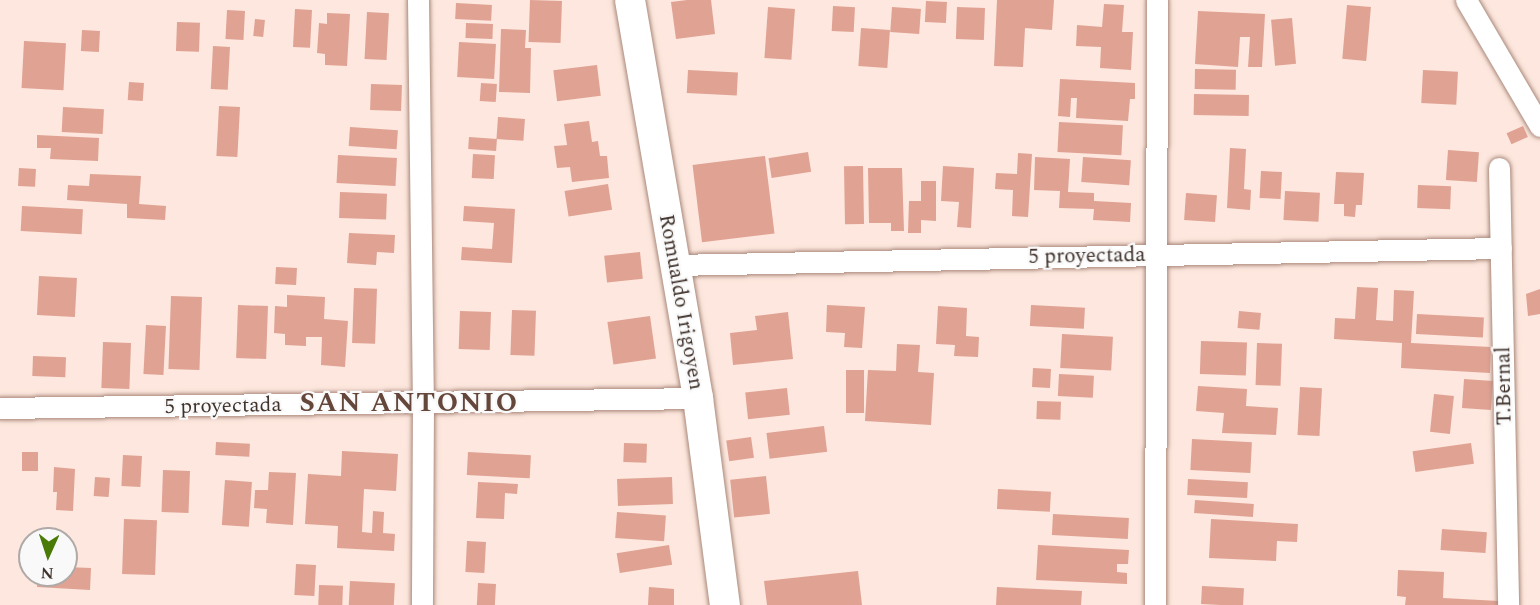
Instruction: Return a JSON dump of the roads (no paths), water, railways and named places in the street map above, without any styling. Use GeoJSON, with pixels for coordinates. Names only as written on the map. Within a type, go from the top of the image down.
{"type":"FeatureCollection","features":[{"type":"Feature","properties":{"kind":"street"},"geometry":{"type":"LineString","coordinates":[[418,0],[423,403],[422,605]]}},
{"type":"Feature","properties":{"kind":"street","name":"Romualdo Irigoyen"},"geometry":{"type":"LineString","coordinates":[[630,0],[698,398],[725,605]]}},
{"type":"Feature","properties":{"kind":"street"},"geometry":{"type":"LineString","coordinates":[[1155,605],[1154,254],[1157,0]]}},
{"type":"Feature","properties":{"kind":"street"},"geometry":{"type":"LineString","coordinates":[[1466,0],[1540,126]]}},
{"type":"Feature","properties":{"kind":"street","name":"T.Bernal"},"geometry":{"type":"LineString","coordinates":[[1499,168],[1508,605]]}},
{"type":"Feature","properties":{"kind":"street","name":"5 proyectada"},"geometry":{"type":"LineString","coordinates":[[674,264],[1501,248]]}},
{"type":"Feature","properties":{"kind":"street","name":"5 proyectada"},"geometry":{"type":"LineString","coordinates":[[0,408],[698,398]]}},
{"type":"Feature","properties":{"kind":"district","name":"SAN ANTONIO"},"geometry":{"type":"Point","coordinates":[409,404]}}]}
